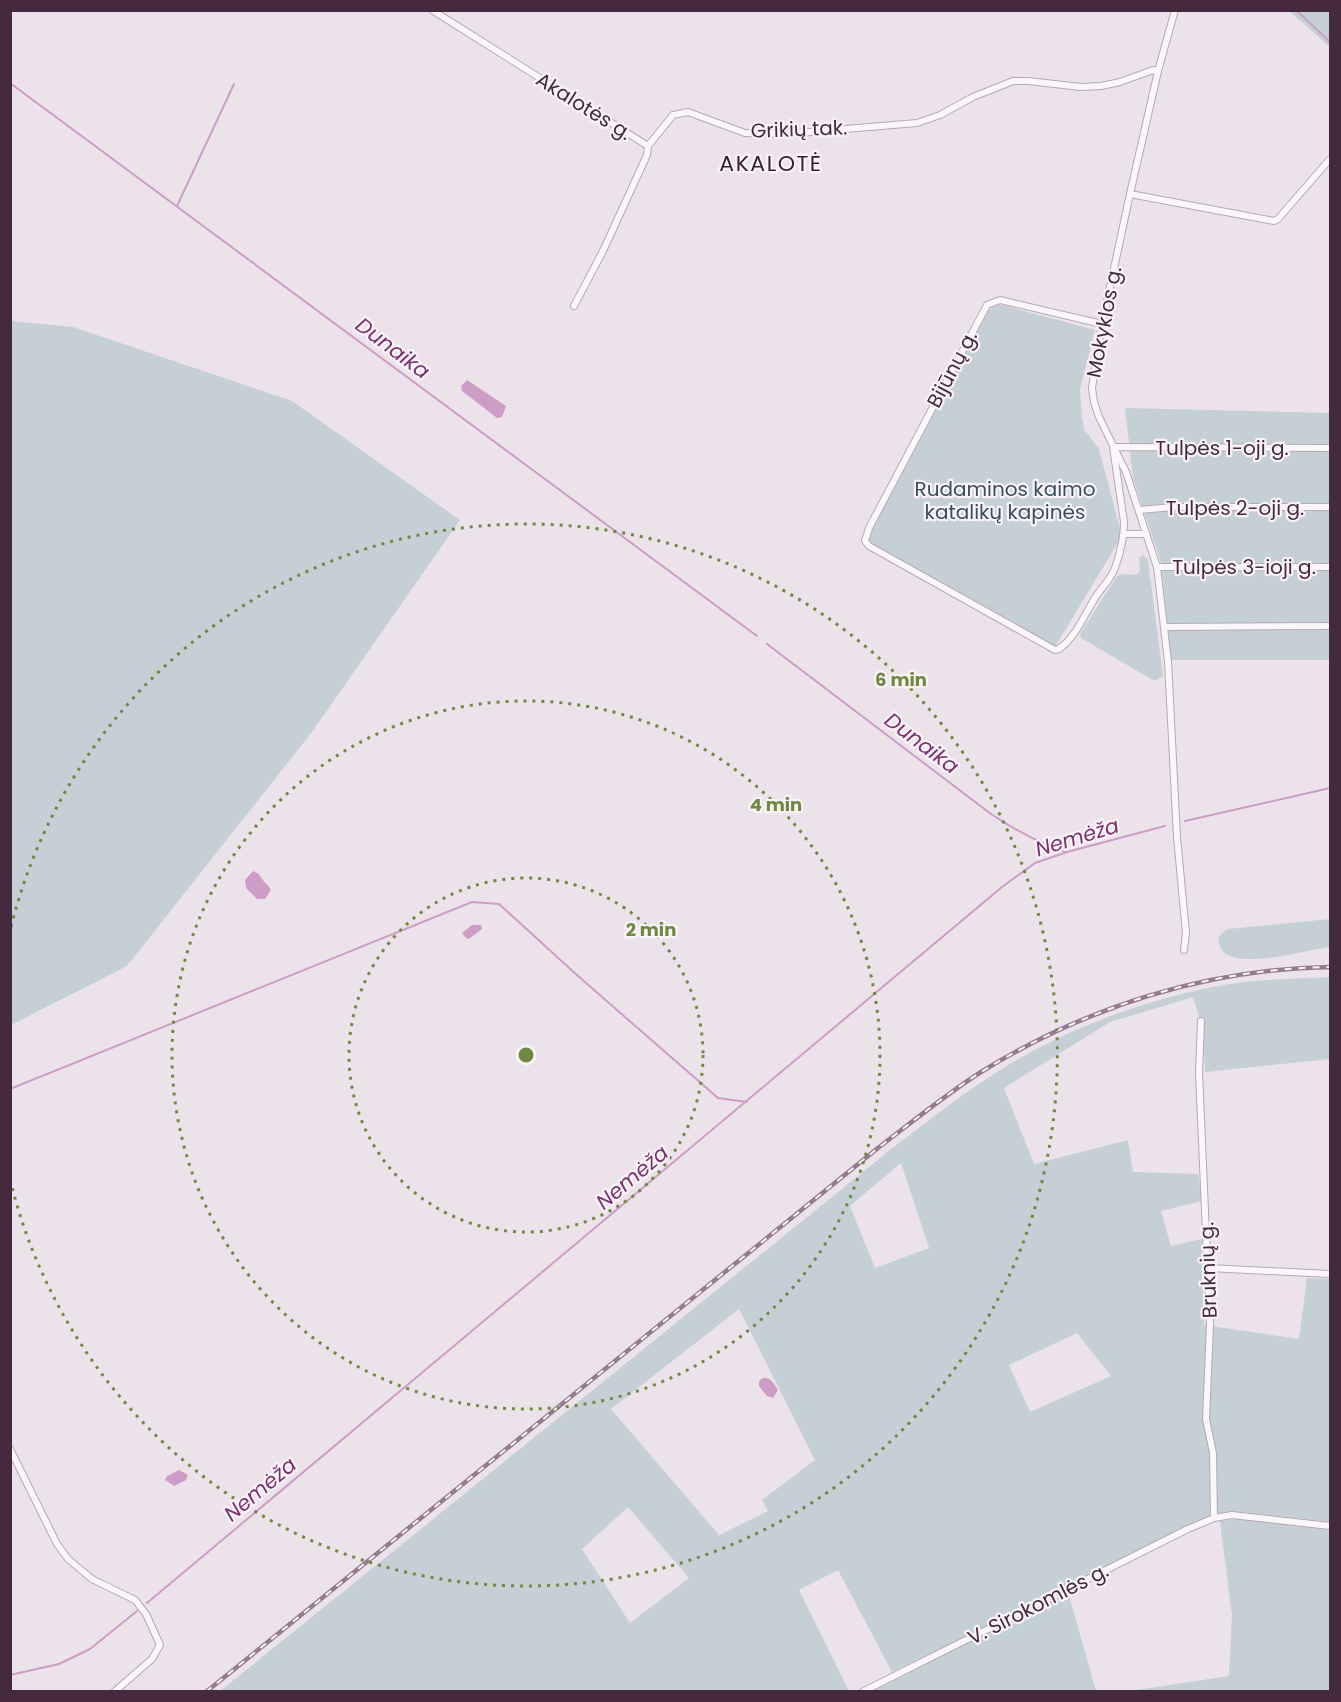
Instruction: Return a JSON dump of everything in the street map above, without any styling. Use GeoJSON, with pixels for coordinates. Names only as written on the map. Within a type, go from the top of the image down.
{"type":"FeatureCollection","features":[{"type":"Feature","properties":{"kind":"street","name":"Akalotės g."},"geometry":{"type":"LineString","coordinates":[[432,10],[648,146],[647,155],[603,251],[574,306]]}},
{"type":"Feature","properties":{"kind":"street","name":"Mokyklos g."},"geometry":{"type":"LineString","coordinates":[[1175,10],[1158,71],[1130,194],[1102,324],[1092,388],[1096,409],[1126,472],[1157,567],[1165,627],[1177,837],[1186,933],[1184,950]]}},
{"type":"Feature","properties":{"kind":"street","name":"Grikių tak."},"geometry":{"type":"LineString","coordinates":[[648,146],[673,115],[688,112],[745,133],[786,134],[927,120],[973,97],[1013,81],[1081,87],[1101,86],[1153,70],[1158,71]]}},
{"type":"Feature","properties":{"kind":"street"},"geometry":{"type":"LineString","coordinates":[[1130,194],[1274,221],[1330,159]]}},
{"type":"Feature","properties":{"kind":"street","name":"Bijūnų g."},"geometry":{"type":"LineString","coordinates":[[1102,324],[1000,300],[987,305],[869,528],[865,540],[876,550],[1055,650],[1064,646],[1075,633],[1096,596],[1109,579],[1115,568],[1124,534]]}},
{"type":"Feature","properties":{"kind":"street"},"geometry":{"type":"LineString","coordinates":[[1113,447],[1124,534],[1146,534]]}},
{"type":"Feature","properties":{"kind":"street","name":"Tulpės 1-oji g."},"geometry":{"type":"LineString","coordinates":[[1113,447],[1330,448]]}},
{"type":"Feature","properties":{"kind":"street","name":"Tulpės 2-oji g."},"geometry":{"type":"LineString","coordinates":[[1139,510],[1174,507],[1330,507]]}},
{"type":"Feature","properties":{"kind":"street","name":"Tulpės 3-ioji g."},"geometry":{"type":"LineString","coordinates":[[1157,567],[1330,567]]}},
{"type":"Feature","properties":{"kind":"street"},"geometry":{"type":"LineString","coordinates":[[1165,627],[1330,626]]}},
{"type":"Feature","properties":{"kind":"street","name":"Bruknių g."},"geometry":{"type":"LineString","coordinates":[[1201,1021],[1199,1073],[1210,1325],[1206,1419],[1213,1453],[1214,1518]]}},
{"type":"Feature","properties":{"kind":"street"},"geometry":{"type":"LineString","coordinates":[[1208,1268],[1330,1274]]}},
{"type":"Feature","properties":{"kind":"street"},"geometry":{"type":"LineString","coordinates":[[10,1449],[57,1544],[68,1559],[92,1579],[135,1600],[146,1614],[158,1637],[160,1645],[152,1659],[114,1692]]}},
{"type":"Feature","properties":{"kind":"street","name":"V. Sirokomlės g."},"geometry":{"type":"LineString","coordinates":[[862,1692],[1179,1533],[1214,1518],[1240,1515],[1330,1526]]}},
{"type":"Feature","properties":{"kind":"green space"},"geometry":{"type":"Polygon","coordinates":[[[1289,11],[1330,11],[1330,47],[1289,11]]]}},
{"type":"Feature","properties":{"kind":"green space","name":"Rudaminos kaimo katalikų kapinės"},"geometry":{"type":"Polygon","coordinates":[[[996,305],[1095,330],[1080,389],[1082,418],[1084,429],[1099,449],[1122,536],[1055,647],[873,546],[869,541],[868,535],[987,312],[996,305]]]}},
{"type":"Feature","properties":{"kind":"green space"},"geometry":{"type":"Polygon","coordinates":[[[11,321],[73,327],[292,401],[460,520],[312,732],[127,966],[11,1025],[11,321]]]}},
{"type":"Feature","properties":{"kind":"green space"},"geometry":{"type":"Polygon","coordinates":[[[1125,408],[1330,413],[1330,660],[1171,660],[1161,563],[1133,478],[1125,408]]]}},
{"type":"Feature","properties":{"kind":"green space"},"geometry":{"type":"Polygon","coordinates":[[[1143,555],[1148,560],[1163,676],[1157,680],[1153,680],[1081,638],[1080,634],[1117,576],[1136,575],[1140,571],[1139,558],[1143,555]]]}},
{"type":"Feature","properties":{"kind":"green space"},"geometry":{"type":"Polygon","coordinates":[[[1330,919],[1330,947],[1251,959],[1236,958],[1225,953],[1219,944],[1222,933],[1228,929],[1330,919]]]}},
{"type":"Feature","properties":{"kind":"green space"},"geometry":{"type":"Polygon","coordinates":[[[1330,977],[1330,1059],[1205,1072],[1203,1030],[1193,997],[1110,1022],[1004,1088],[1034,1164],[1128,1140],[1133,1172],[1198,1174],[1202,1201],[1161,1211],[1171,1246],[1202,1239],[1204,1325],[1299,1339],[1307,1278],[1330,1279],[1330,1522],[1240,1512],[1209,1517],[892,1672],[838,1570],[799,1590],[849,1691],[219,1692],[890,1150],[989,1077],[1068,1033],[1154,1002],[1227,984],[1330,977]],[[901,1163],[850,1206],[875,1268],[929,1248],[901,1163]],[[739,1309],[611,1409],[719,1535],[768,1511],[762,1500],[815,1460],[739,1309]],[[1077,1333],[1009,1365],[1030,1412],[1111,1376],[1077,1333]],[[628,1507],[582,1549],[630,1623],[689,1578],[628,1507]]]}},
{"type":"Feature","properties":{"kind":"green space"},"geometry":{"type":"Polygon","coordinates":[[[1239,1519],[1330,1529],[1330,1691],[1130,1691],[1229,1676],[1232,1616],[1220,1521],[1239,1519]]]}},
{"type":"Feature","properties":{"kind":"green space"},"geometry":{"type":"Polygon","coordinates":[[[1068,1593],[1096,1691],[870,1691],[1068,1593]]]}},
{"type":"Feature","properties":{"kind":"shaded area"},"geometry":{"type":"Polygon","coordinates":[[[467,380],[506,406],[502,417],[497,418],[462,391],[461,386],[467,380]]]}},
{"type":"Feature","properties":{"kind":"shaded area"},"geometry":{"type":"Polygon","coordinates":[[[253,871],[259,874],[271,890],[265,899],[257,899],[246,888],[245,880],[253,871]]]}},
{"type":"Feature","properties":{"kind":"shaded area"},"geometry":{"type":"Polygon","coordinates":[[[472,925],[481,925],[482,929],[469,939],[466,938],[462,933],[472,925]]]}},
{"type":"Feature","properties":{"kind":"shaded area"},"geometry":{"type":"Polygon","coordinates":[[[763,1378],[774,1383],[778,1390],[773,1398],[767,1396],[759,1386],[759,1381],[763,1378]]]}},
{"type":"Feature","properties":{"kind":"shaded area"},"geometry":{"type":"Polygon","coordinates":[[[179,1470],[188,1475],[186,1480],[174,1486],[165,1480],[167,1476],[179,1470]]]}},
{"type":"Feature","properties":{"kind":"waterway"},"geometry":{"type":"LineString","coordinates":[[1296,10],[1330,42]]}},
{"type":"Feature","properties":{"kind":"waterway","name":"Dunaika"},"geometry":{"type":"LineString","coordinates":[[10,83],[757,636]]}},
{"type":"Feature","properties":{"kind":"waterway"},"geometry":{"type":"LineString","coordinates":[[177,206],[234,84]]}},
{"type":"Feature","properties":{"kind":"waterway","name":"Dunaika"},"geometry":{"type":"LineString","coordinates":[[767,644],[991,814],[1027,836],[1066,852]]}},
{"type":"Feature","properties":{"kind":"waterway","name":"Nemėža"},"geometry":{"type":"LineString","coordinates":[[1185,821],[1330,788]]}},
{"type":"Feature","properties":{"kind":"waterway","name":"Nemėža"},"geometry":{"type":"LineString","coordinates":[[147,1603],[1002,887],[1035,863],[1067,852],[1165,826]]}},
{"type":"Feature","properties":{"kind":"waterway"},"geometry":{"type":"LineString","coordinates":[[10,1089],[472,902],[499,904],[718,1098],[747,1102]]}},
{"type":"Feature","properties":{"kind":"waterway","name":"Nemėža"},"geometry":{"type":"LineString","coordinates":[[10,1675],[59,1664],[90,1649],[137,1611]]}},
{"type":"Feature","properties":{"kind":"railway"},"geometry":{"type":"LineString","coordinates":[[206,1692],[878,1148],[981,1072],[1062,1028],[1148,996],[1238,975],[1284,969],[1330,967]]}},
{"type":"Feature","properties":{"kind":"district","name":"AKALOTĖ"},"geometry":{"type":"Point","coordinates":[771,163]}}]}
